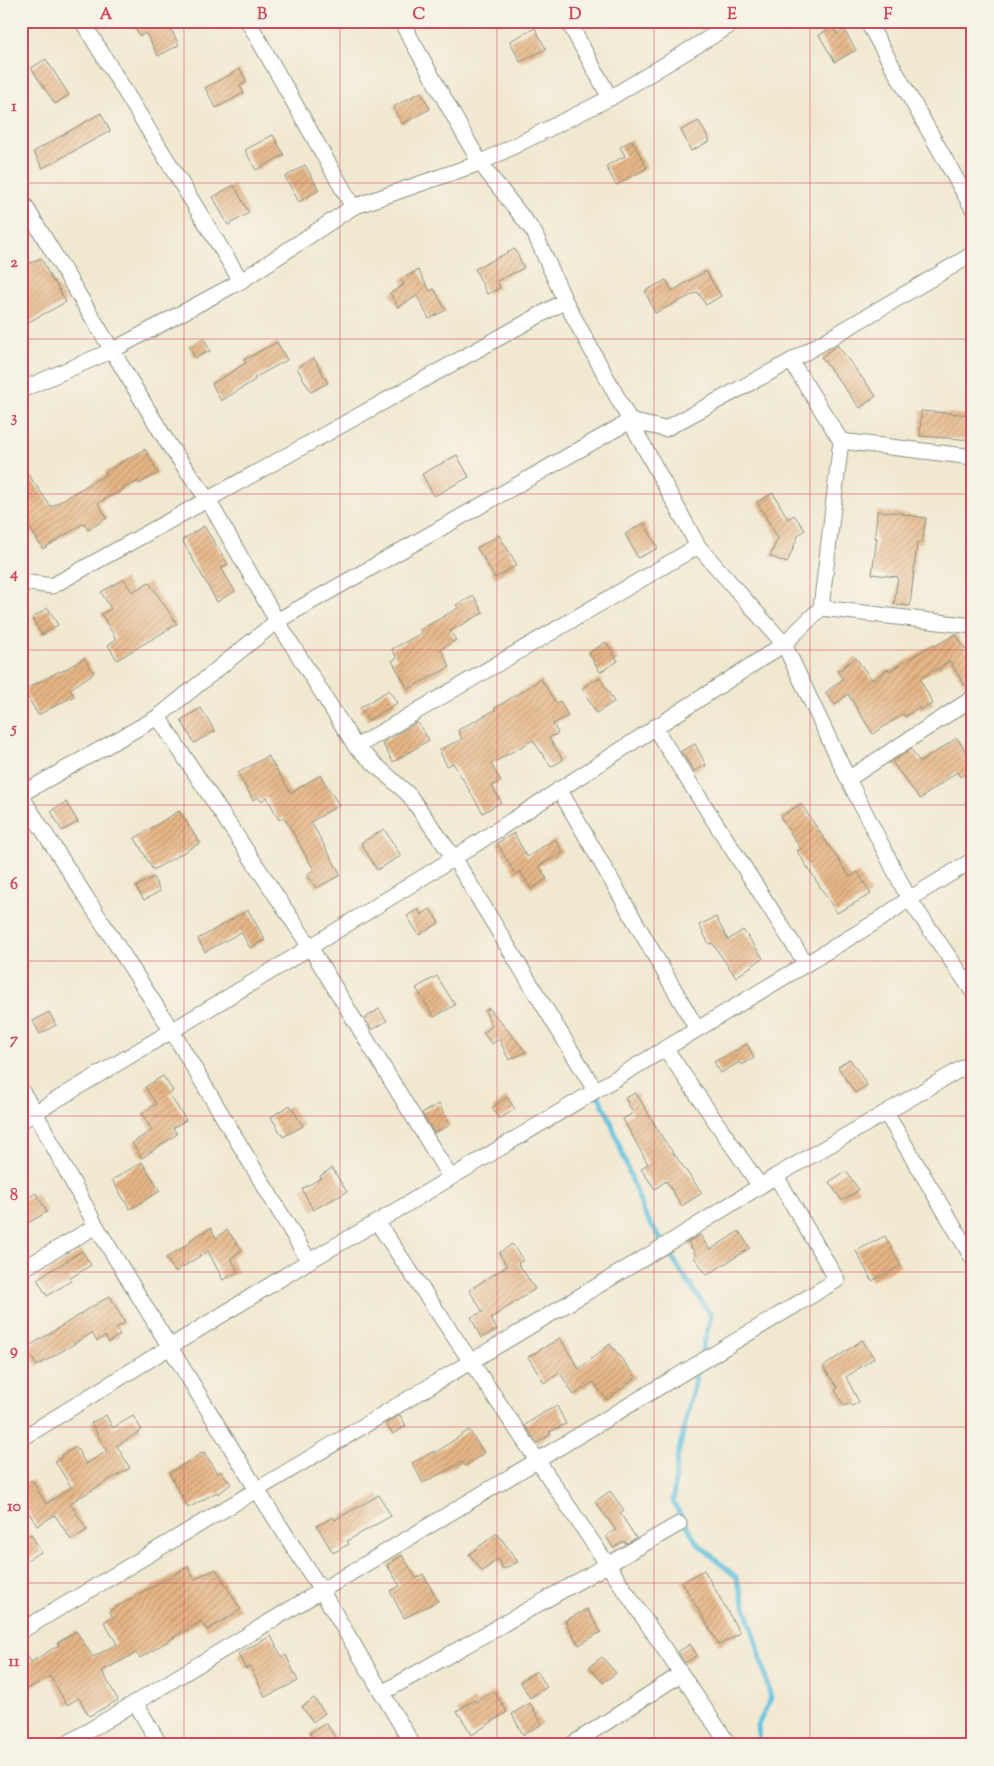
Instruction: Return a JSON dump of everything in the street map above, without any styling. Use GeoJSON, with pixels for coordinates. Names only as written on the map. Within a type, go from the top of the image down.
{"type":"FeatureCollection","features":[{"type":"Feature","properties":{"kind":"street"},"geometry":{"type":"LineString","coordinates":[[82,21],[241,281]]}},
{"type":"Feature","properties":{"kind":"street"},"geometry":{"type":"LineString","coordinates":[[248,21],[353,208]]}},
{"type":"Feature","properties":{"kind":"street"},"geometry":{"type":"LineString","coordinates":[[401,21],[480,163],[534,232],[565,301],[698,546],[784,644],[908,899],[973,992]]}},
{"type":"Feature","properties":{"kind":"street"},"geometry":{"type":"LineString","coordinates":[[568,21],[610,98]]}},
{"type":"Feature","properties":{"kind":"street"},"geometry":{"type":"LineString","coordinates":[[867,21],[973,209]]}},
{"type":"Feature","properties":{"kind":"street"},"geometry":{"type":"LineString","coordinates":[[21,390],[113,350],[241,281],[353,208],[480,163],[610,98],[728,23]]}},
{"type":"Feature","properties":{"kind":"street"},"geometry":{"type":"LineString","coordinates":[[21,199],[169,445],[208,500],[277,621],[356,746],[409,795],[454,858],[595,1090]]}},
{"type":"Feature","properties":{"kind":"street"},"geometry":{"type":"LineString","coordinates":[[309,1261],[172,1031],[21,795],[158,716],[277,621],[630,421],[665,429],[791,361],[973,254]]}},
{"type":"Feature","properties":{"kind":"street"},"geometry":{"type":"LineString","coordinates":[[21,582],[52,586],[565,301]]}},
{"type":"Feature","properties":{"kind":"street"},"geometry":{"type":"LineString","coordinates":[[21,1121],[454,858],[784,644],[821,608],[841,441],[791,361]]}},
{"type":"Feature","properties":{"kind":"street"},"geometry":{"type":"LineString","coordinates":[[841,441],[973,457]]}},
{"type":"Feature","properties":{"kind":"street"},"geometry":{"type":"LineString","coordinates":[[356,746],[698,546]]}},
{"type":"Feature","properties":{"kind":"street"},"geometry":{"type":"LineString","coordinates":[[821,608],[973,626]]}},
{"type":"Feature","properties":{"kind":"street"},"geometry":{"type":"LineString","coordinates":[[848,779],[973,698]]}},
{"type":"Feature","properties":{"kind":"street"},"geometry":{"type":"LineString","coordinates":[[158,716],[310,947],[450,1177]]}},
{"type":"Feature","properties":{"kind":"street"},"geometry":{"type":"LineString","coordinates":[[654,727],[806,964]]}},
{"type":"Feature","properties":{"kind":"street"},"geometry":{"type":"LineString","coordinates":[[558,789],[697,1029]]}},
{"type":"Feature","properties":{"kind":"street"},"geometry":{"type":"LineString","coordinates":[[21,1439],[309,1261],[879,920],[908,899],[973,860]]}},
{"type":"Feature","properties":{"kind":"street"},"geometry":{"type":"LineString","coordinates":[[665,1048],[760,1186]]}},
{"type":"Feature","properties":{"kind":"street"},"geometry":{"type":"LineString","coordinates":[[21,1631],[664,1246],[776,1176],[973,1062]]}},
{"type":"Feature","properties":{"kind":"street"},"geometry":{"type":"LineString","coordinates":[[21,1090],[35,1112],[96,1226],[257,1490],[321,1590],[413,1745]]}},
{"type":"Feature","properties":{"kind":"street"},"geometry":{"type":"LineString","coordinates":[[886,1113],[973,1259]]}},
{"type":"Feature","properties":{"kind":"street"},"geometry":{"type":"LineString","coordinates":[[64,1745],[837,1280],[776,1176]]}},
{"type":"Feature","properties":{"kind":"street"},"geometry":{"type":"LineString","coordinates":[[377,1222],[728,1745]]}},
{"type":"Feature","properties":{"kind":"street"},"geometry":{"type":"LineString","coordinates":[[21,1270],[96,1226]]}},
{"type":"Feature","properties":{"kind":"street"},"geometry":{"type":"LineString","coordinates":[[382,1693],[679,1524]]}},
{"type":"Feature","properties":{"kind":"street"},"geometry":{"type":"LineString","coordinates":[[571,1745],[681,1674]]}},
{"type":"Feature","properties":{"kind":"street"},"geometry":{"type":"LineString","coordinates":[[135,1702],[160,1745]]}},
{"type":"Feature","properties":{"kind":"building"},"geometry":{"type":"Polygon","coordinates":[[[131,21],[167,21],[179,45],[158,56],[146,33],[140,36],[131,21]]]}},
{"type":"Feature","properties":{"kind":"building"},"geometry":{"type":"Polygon","coordinates":[[[833,27],[837,34],[844,30],[856,50],[835,62],[819,35],[833,27]]]}},
{"type":"Feature","properties":{"kind":"building"},"geometry":{"type":"Polygon","coordinates":[[[535,28],[546,49],[520,62],[510,41],[535,28]]]}},
{"type":"Feature","properties":{"kind":"building"},"geometry":{"type":"Polygon","coordinates":[[[46,59],[69,95],[55,104],[31,68],[46,59]]]}},
{"type":"Feature","properties":{"kind":"building"},"geometry":{"type":"Polygon","coordinates":[[[240,69],[247,82],[240,86],[244,93],[216,108],[205,88],[240,69]]]}},
{"type":"Feature","properties":{"kind":"building"},"geometry":{"type":"Polygon","coordinates":[[[421,92],[430,109],[402,124],[393,107],[421,92]]]}},
{"type":"Feature","properties":{"kind":"building"},"geometry":{"type":"Polygon","coordinates":[[[101,113],[110,131],[43,168],[33,152],[101,113]]]}},
{"type":"Feature","properties":{"kind":"building"},"geometry":{"type":"Polygon","coordinates":[[[699,121],[710,141],[691,151],[681,130],[699,121]]]}},
{"type":"Feature","properties":{"kind":"building"},"geometry":{"type":"Polygon","coordinates":[[[273,135],[284,155],[256,170],[245,150],[273,135]]]}},
{"type":"Feature","properties":{"kind":"building"},"geometry":{"type":"Polygon","coordinates":[[[632,140],[647,168],[616,185],[606,166],[625,156],[620,147],[632,140]]]}},
{"type":"Feature","properties":{"kind":"building"},"geometry":{"type":"Polygon","coordinates":[[[305,165],[319,190],[299,202],[285,177],[305,165]]]}},
{"type":"Feature","properties":{"kind":"building"},"geometry":{"type":"Polygon","coordinates":[[[234,185],[249,213],[228,225],[213,197],[234,185]]]}},
{"type":"Feature","properties":{"kind":"building"},"geometry":{"type":"Polygon","coordinates":[[[515,249],[524,268],[497,281],[500,288],[487,294],[475,269],[515,249]]]}},
{"type":"Feature","properties":{"kind":"building"},"geometry":{"type":"Polygon","coordinates":[[[41,258],[66,302],[21,326],[21,267],[41,258]]]}},
{"type":"Feature","properties":{"kind":"building"},"geometry":{"type":"Polygon","coordinates":[[[418,270],[430,291],[434,289],[446,310],[429,319],[417,296],[398,307],[390,293],[404,285],[401,279],[418,270]]]}},
{"type":"Feature","properties":{"kind":"building"},"geometry":{"type":"Polygon","coordinates":[[[706,271],[721,296],[706,305],[698,292],[655,313],[645,291],[666,280],[672,291],[706,271]]]}},
{"type":"Feature","properties":{"kind":"building"},"geometry":{"type":"Polygon","coordinates":[[[204,338],[210,351],[195,358],[189,346],[204,338]]]}},
{"type":"Feature","properties":{"kind":"building"},"geometry":{"type":"Polygon","coordinates":[[[277,342],[287,360],[254,378],[255,380],[221,401],[212,384],[246,363],[244,360],[277,342]]]}},
{"type":"Feature","properties":{"kind":"building"},"geometry":{"type":"Polygon","coordinates":[[[837,345],[876,396],[860,408],[821,357],[837,345]]]}},
{"type":"Feature","properties":{"kind":"building"},"geometry":{"type":"Polygon","coordinates":[[[314,358],[328,383],[311,392],[297,368],[314,358]]]}},
{"type":"Feature","properties":{"kind":"building"},"geometry":{"type":"Polygon","coordinates":[[[921,411],[973,415],[973,440],[920,436],[921,411]]]}},
{"type":"Feature","properties":{"kind":"building"},"geometry":{"type":"Polygon","coordinates":[[[145,449],[158,473],[139,484],[138,481],[98,503],[107,518],[88,530],[84,523],[43,549],[26,522],[30,519],[21,507],[21,464],[51,507],[145,449]]]}},
{"type":"Feature","properties":{"kind":"building"},"geometry":{"type":"Polygon","coordinates":[[[457,455],[469,477],[434,496],[422,474],[457,455]]]}},
{"type":"Feature","properties":{"kind":"building"},"geometry":{"type":"Polygon","coordinates":[[[773,493],[788,519],[794,515],[805,530],[799,534],[787,563],[770,556],[778,538],[757,502],[773,493]]]}},
{"type":"Feature","properties":{"kind":"building"},"geometry":{"type":"Polygon","coordinates":[[[877,511],[902,513],[926,518],[922,543],[917,543],[910,606],[894,604],[898,577],[872,574],[877,538],[875,538],[877,511]]]}},
{"type":"Feature","properties":{"kind":"building"},"geometry":{"type":"Polygon","coordinates":[[[644,523],[658,548],[638,558],[625,534],[644,523]]]}},
{"type":"Feature","properties":{"kind":"building"},"geometry":{"type":"Polygon","coordinates":[[[204,526],[228,564],[221,568],[235,591],[217,602],[182,540],[204,526]]]}},
{"type":"Feature","properties":{"kind":"building"},"geometry":{"type":"Polygon","coordinates":[[[499,535],[517,565],[495,578],[477,548],[499,535]]]}},
{"type":"Feature","properties":{"kind":"building"},"geometry":{"type":"Polygon","coordinates":[[[124,579],[132,592],[149,582],[177,624],[117,660],[108,645],[116,639],[101,614],[111,609],[101,592],[124,579]]]}},
{"type":"Feature","properties":{"kind":"building"},"geometry":{"type":"Polygon","coordinates":[[[474,596],[483,613],[450,631],[456,640],[441,649],[450,667],[408,689],[392,661],[397,658],[392,649],[422,633],[420,630],[458,608],[456,605],[474,596]]]}},
{"type":"Feature","properties":{"kind":"building"},"geometry":{"type":"Polygon","coordinates":[[[48,608],[58,625],[42,635],[32,618],[48,608]]]}},
{"type":"Feature","properties":{"kind":"building"},"geometry":{"type":"Polygon","coordinates":[[[956,634],[973,661],[973,680],[964,685],[950,661],[920,679],[933,704],[920,710],[919,707],[905,717],[903,714],[873,734],[848,694],[835,705],[825,693],[843,679],[837,671],[856,658],[872,680],[888,669],[889,671],[934,644],[935,646],[956,634]]]}},
{"type":"Feature","properties":{"kind":"building"},"geometry":{"type":"Polygon","coordinates":[[[606,642],[618,661],[600,672],[589,653],[606,642]]]}},
{"type":"Feature","properties":{"kind":"building"},"geometry":{"type":"Polygon","coordinates":[[[84,658],[94,673],[70,689],[74,696],[38,715],[24,690],[61,672],[84,658]]]}},
{"type":"Feature","properties":{"kind":"building"},"geometry":{"type":"Polygon","coordinates":[[[600,678],[614,702],[596,713],[582,688],[600,678]]]}},
{"type":"Feature","properties":{"kind":"building"},"geometry":{"type":"Polygon","coordinates":[[[541,679],[556,703],[560,701],[568,716],[553,724],[558,733],[549,738],[563,760],[551,767],[533,740],[491,764],[501,781],[492,786],[501,802],[483,813],[453,763],[447,766],[439,750],[462,739],[458,730],[495,710],[495,708],[541,679]]]}},
{"type":"Feature","properties":{"kind":"building"},"geometry":{"type":"Polygon","coordinates":[[[389,690],[397,703],[368,721],[360,708],[389,690]]]}},
{"type":"Feature","properties":{"kind":"building"},"geometry":{"type":"Polygon","coordinates":[[[201,708],[215,731],[194,743],[181,720],[201,708]]]}},
{"type":"Feature","properties":{"kind":"building"},"geometry":{"type":"Polygon","coordinates":[[[417,722],[429,740],[393,762],[382,743],[417,722]]]}},
{"type":"Feature","properties":{"kind":"building"},"geometry":{"type":"Polygon","coordinates":[[[957,738],[973,763],[973,768],[960,777],[957,772],[920,799],[892,762],[911,749],[920,762],[957,738]]]}},
{"type":"Feature","properties":{"kind":"building"},"geometry":{"type":"Polygon","coordinates":[[[695,744],[706,765],[694,771],[681,751],[695,744]]]}},
{"type":"Feature","properties":{"kind":"building"},"geometry":{"type":"Polygon","coordinates":[[[268,756],[291,793],[320,775],[339,805],[311,822],[341,875],[316,888],[307,874],[314,870],[284,817],[279,820],[267,797],[261,801],[258,797],[253,800],[238,773],[268,756]]]}},
{"type":"Feature","properties":{"kind":"building"},"geometry":{"type":"Polygon","coordinates":[[[66,802],[78,822],[62,831],[51,811],[66,802]]]}},
{"type":"Feature","properties":{"kind":"building"},"geometry":{"type":"Polygon","coordinates":[[[801,804],[850,877],[858,872],[871,894],[837,913],[797,851],[801,849],[780,817],[801,804]]]}},
{"type":"Feature","properties":{"kind":"building"},"geometry":{"type":"Polygon","coordinates":[[[179,811],[200,843],[153,870],[135,838],[179,811]]]}},
{"type":"Feature","properties":{"kind":"building"},"geometry":{"type":"Polygon","coordinates":[[[384,829],[401,856],[377,870],[361,843],[384,829]]]}},
{"type":"Feature","properties":{"kind":"building"},"geometry":{"type":"Polygon","coordinates":[[[514,833],[527,857],[555,839],[563,852],[539,866],[547,879],[531,889],[520,871],[515,874],[497,843],[514,833]]]}},
{"type":"Feature","properties":{"kind":"building"},"geometry":{"type":"Polygon","coordinates":[[[153,877],[160,891],[144,900],[136,887],[153,877]]]}},
{"type":"Feature","properties":{"kind":"building"},"geometry":{"type":"Polygon","coordinates":[[[418,909],[421,915],[430,909],[439,923],[419,935],[407,916],[418,909]]]}},
{"type":"Feature","properties":{"kind":"building"},"geometry":{"type":"Polygon","coordinates":[[[248,910],[265,940],[250,948],[241,932],[205,952],[198,939],[248,910]]]}},
{"type":"Feature","properties":{"kind":"building"},"geometry":{"type":"Polygon","coordinates":[[[716,917],[728,940],[743,930],[763,958],[736,977],[712,943],[709,944],[699,925],[716,917]]]}},
{"type":"Feature","properties":{"kind":"building"},"geometry":{"type":"Polygon","coordinates":[[[437,976],[455,1005],[434,1017],[416,988],[437,976]]]}},
{"type":"Feature","properties":{"kind":"building"},"geometry":{"type":"Polygon","coordinates":[[[489,1008],[526,1052],[509,1060],[499,1039],[492,1044],[483,1033],[492,1026],[485,1011],[489,1008]]]}},
{"type":"Feature","properties":{"kind":"building"},"geometry":{"type":"Polygon","coordinates":[[[379,1009],[387,1021],[372,1030],[365,1018],[379,1009]]]}},
{"type":"Feature","properties":{"kind":"building"},"geometry":{"type":"Polygon","coordinates":[[[49,1012],[56,1025],[40,1034],[33,1021],[49,1012]]]}},
{"type":"Feature","properties":{"kind":"building"},"geometry":{"type":"Polygon","coordinates":[[[747,1044],[754,1058],[742,1065],[740,1062],[721,1073],[714,1062],[747,1044]]]}},
{"type":"Feature","properties":{"kind":"building"},"geometry":{"type":"Polygon","coordinates":[[[850,1059],[867,1085],[855,1093],[838,1067],[850,1059]]]}},
{"type":"Feature","properties":{"kind":"building"},"geometry":{"type":"Polygon","coordinates":[[[163,1076],[173,1091],[169,1094],[186,1120],[173,1128],[177,1134],[142,1158],[132,1143],[152,1130],[142,1114],[156,1104],[145,1087],[163,1076]]]}},
{"type":"Feature","properties":{"kind":"building"},"geometry":{"type":"Polygon","coordinates":[[[636,1093],[664,1140],[702,1193],[682,1206],[666,1181],[655,1189],[641,1169],[648,1164],[623,1119],[633,1113],[625,1098],[636,1093]]]}},
{"type":"Feature","properties":{"kind":"building"},"geometry":{"type":"Polygon","coordinates":[[[507,1097],[515,1109],[499,1119],[492,1108],[507,1097]]]}},
{"type":"Feature","properties":{"kind":"building"},"geometry":{"type":"Polygon","coordinates":[[[439,1104],[450,1125],[434,1133],[422,1113],[439,1104]]]}},
{"type":"Feature","properties":{"kind":"building"},"geometry":{"type":"Polygon","coordinates":[[[290,1105],[303,1126],[283,1137],[271,1117],[290,1105]]]}},
{"type":"Feature","properties":{"kind":"building"},"geometry":{"type":"Polygon","coordinates":[[[142,1162],[160,1191],[130,1209],[112,1180],[142,1162]]]}},
{"type":"Feature","properties":{"kind":"building"},"geometry":{"type":"Polygon","coordinates":[[[332,1168],[347,1192],[313,1210],[302,1189],[321,1178],[320,1176],[332,1168]]]}},
{"type":"Feature","properties":{"kind":"building"},"geometry":{"type":"Polygon","coordinates":[[[846,1171],[859,1190],[842,1201],[829,1182],[846,1171]]]}},
{"type":"Feature","properties":{"kind":"building"},"geometry":{"type":"Polygon","coordinates":[[[36,1193],[47,1212],[21,1227],[21,1202],[36,1193]]]}},
{"type":"Feature","properties":{"kind":"building"},"geometry":{"type":"Polygon","coordinates":[[[211,1228],[216,1238],[227,1230],[242,1250],[231,1258],[238,1272],[223,1280],[208,1251],[175,1272],[166,1258],[191,1242],[190,1240],[211,1228]]]}},
{"type":"Feature","properties":{"kind":"building"},"geometry":{"type":"Polygon","coordinates":[[[739,1231],[750,1248],[707,1275],[694,1257],[696,1255],[688,1242],[700,1235],[710,1250],[739,1231]]]}},
{"type":"Feature","properties":{"kind":"building"},"geometry":{"type":"Polygon","coordinates":[[[885,1236],[901,1266],[872,1281],[856,1251],[885,1236]]]}},
{"type":"Feature","properties":{"kind":"building"},"geometry":{"type":"Polygon","coordinates":[[[512,1244],[523,1260],[518,1263],[535,1289],[491,1318],[497,1330],[481,1338],[471,1317],[483,1312],[469,1290],[507,1266],[499,1253],[512,1244]]]}},
{"type":"Feature","properties":{"kind":"building"},"geometry":{"type":"Polygon","coordinates":[[[82,1251],[91,1265],[69,1279],[71,1281],[47,1296],[37,1279],[82,1251]]]}},
{"type":"Feature","properties":{"kind":"building"},"geometry":{"type":"Polygon","coordinates":[[[110,1296],[125,1323],[116,1328],[120,1335],[109,1342],[105,1336],[97,1341],[92,1333],[37,1366],[26,1348],[110,1296]]]}},
{"type":"Feature","properties":{"kind":"building"},"geometry":{"type":"Polygon","coordinates":[[[560,1338],[579,1369],[610,1344],[636,1377],[607,1400],[593,1382],[574,1395],[560,1373],[544,1383],[528,1357],[560,1338]]]}},
{"type":"Feature","properties":{"kind":"building"},"geometry":{"type":"Polygon","coordinates":[[[862,1340],[874,1358],[846,1377],[859,1402],[852,1406],[849,1403],[844,1406],[835,1390],[838,1388],[823,1367],[862,1340]]]}},
{"type":"Feature","properties":{"kind":"building"},"geometry":{"type":"Polygon","coordinates":[[[557,1406],[566,1424],[549,1432],[551,1434],[537,1443],[525,1425],[557,1406]]]}},
{"type":"Feature","properties":{"kind":"building"},"geometry":{"type":"Polygon","coordinates":[[[106,1415],[113,1428],[133,1416],[142,1430],[117,1446],[130,1468],[70,1503],[87,1530],[71,1540],[55,1515],[37,1526],[21,1500],[21,1486],[32,1480],[46,1504],[71,1487],[55,1461],[62,1457],[61,1455],[76,1447],[86,1464],[107,1451],[91,1423],[106,1415]]]}},
{"type":"Feature","properties":{"kind":"building"},"geometry":{"type":"Polygon","coordinates":[[[400,1415],[406,1426],[393,1434],[386,1423],[400,1415]]]}},
{"type":"Feature","properties":{"kind":"building"},"geometry":{"type":"Polygon","coordinates":[[[469,1430],[484,1453],[465,1466],[462,1462],[423,1483],[412,1463],[434,1451],[435,1453],[469,1430]]]}},
{"type":"Feature","properties":{"kind":"building"},"geometry":{"type":"Polygon","coordinates":[[[204,1452],[218,1473],[221,1471],[231,1484],[218,1494],[217,1492],[188,1508],[169,1473],[204,1452]]]}},
{"type":"Feature","properties":{"kind":"building"},"geometry":{"type":"Polygon","coordinates":[[[610,1491],[624,1510],[620,1513],[636,1538],[626,1544],[624,1541],[613,1548],[606,1536],[616,1530],[595,1502],[610,1491]]]}},
{"type":"Feature","properties":{"kind":"building"},"geometry":{"type":"Polygon","coordinates":[[[379,1495],[391,1516],[347,1541],[349,1544],[333,1553],[317,1526],[333,1517],[335,1520],[379,1495]]]}},
{"type":"Feature","properties":{"kind":"building"},"geometry":{"type":"Polygon","coordinates":[[[497,1533],[518,1562],[503,1569],[498,1559],[482,1571],[469,1554],[497,1533]]]}},
{"type":"Feature","properties":{"kind":"building"},"geometry":{"type":"Polygon","coordinates":[[[31,1534],[41,1552],[21,1563],[21,1539],[31,1534]]]}},
{"type":"Feature","properties":{"kind":"building"},"geometry":{"type":"Polygon","coordinates":[[[402,1555],[416,1578],[423,1574],[438,1601],[404,1618],[390,1591],[400,1586],[387,1565],[402,1555]]]}},
{"type":"Feature","properties":{"kind":"building"},"geometry":{"type":"Polygon","coordinates":[[[188,1567],[194,1579],[216,1569],[241,1610],[207,1630],[201,1621],[140,1658],[136,1653],[102,1671],[118,1700],[89,1716],[79,1698],[67,1705],[50,1676],[21,1693],[21,1645],[31,1662],[59,1645],[57,1643],[76,1631],[93,1657],[117,1644],[104,1622],[113,1617],[109,1611],[188,1567]]]}},
{"type":"Feature","properties":{"kind":"building"},"geometry":{"type":"Polygon","coordinates":[[[704,1570],[740,1633],[719,1645],[682,1582],[704,1570]]]}},
{"type":"Feature","properties":{"kind":"building"},"geometry":{"type":"Polygon","coordinates":[[[587,1609],[601,1632],[579,1645],[565,1621],[587,1609]]]}},
{"type":"Feature","properties":{"kind":"building"},"geometry":{"type":"Polygon","coordinates":[[[271,1636],[282,1657],[286,1655],[298,1681],[265,1697],[250,1666],[246,1669],[238,1654],[271,1636]]]}},
{"type":"Feature","properties":{"kind":"building"},"geometry":{"type":"Polygon","coordinates":[[[690,1644],[697,1655],[685,1663],[678,1652],[690,1644]]]}},
{"type":"Feature","properties":{"kind":"building"},"geometry":{"type":"Polygon","coordinates":[[[602,1657],[616,1673],[603,1683],[589,1667],[602,1657]]]}},
{"type":"Feature","properties":{"kind":"building"},"geometry":{"type":"Polygon","coordinates":[[[537,1671],[547,1687],[530,1698],[520,1681],[537,1671]]]}},
{"type":"Feature","properties":{"kind":"building"},"geometry":{"type":"Polygon","coordinates":[[[494,1691],[507,1712],[472,1735],[457,1711],[474,1700],[476,1703],[494,1691]]]}},
{"type":"Feature","properties":{"kind":"building"},"geometry":{"type":"Polygon","coordinates":[[[314,1698],[325,1713],[313,1722],[302,1707],[314,1698]]]}},
{"type":"Feature","properties":{"kind":"building"},"geometry":{"type":"Polygon","coordinates":[[[530,1703],[542,1724],[523,1735],[512,1714],[530,1703]]]}},
{"type":"Feature","properties":{"kind":"building"},"geometry":{"type":"Polygon","coordinates":[[[326,1723],[340,1745],[317,1745],[310,1733],[326,1723]]]}},
{"type":"Feature","properties":{"kind":"waterway"},"geometry":{"type":"LineString","coordinates":[[597,1093],[609,1117],[644,1213],[711,1315],[700,1359]]}},
{"type":"Feature","properties":{"kind":"waterway"},"geometry":{"type":"LineString","coordinates":[[698,1368],[677,1459],[673,1502],[697,1543],[736,1577],[757,1644],[771,1698],[758,1725],[759,1745]]}}]}
